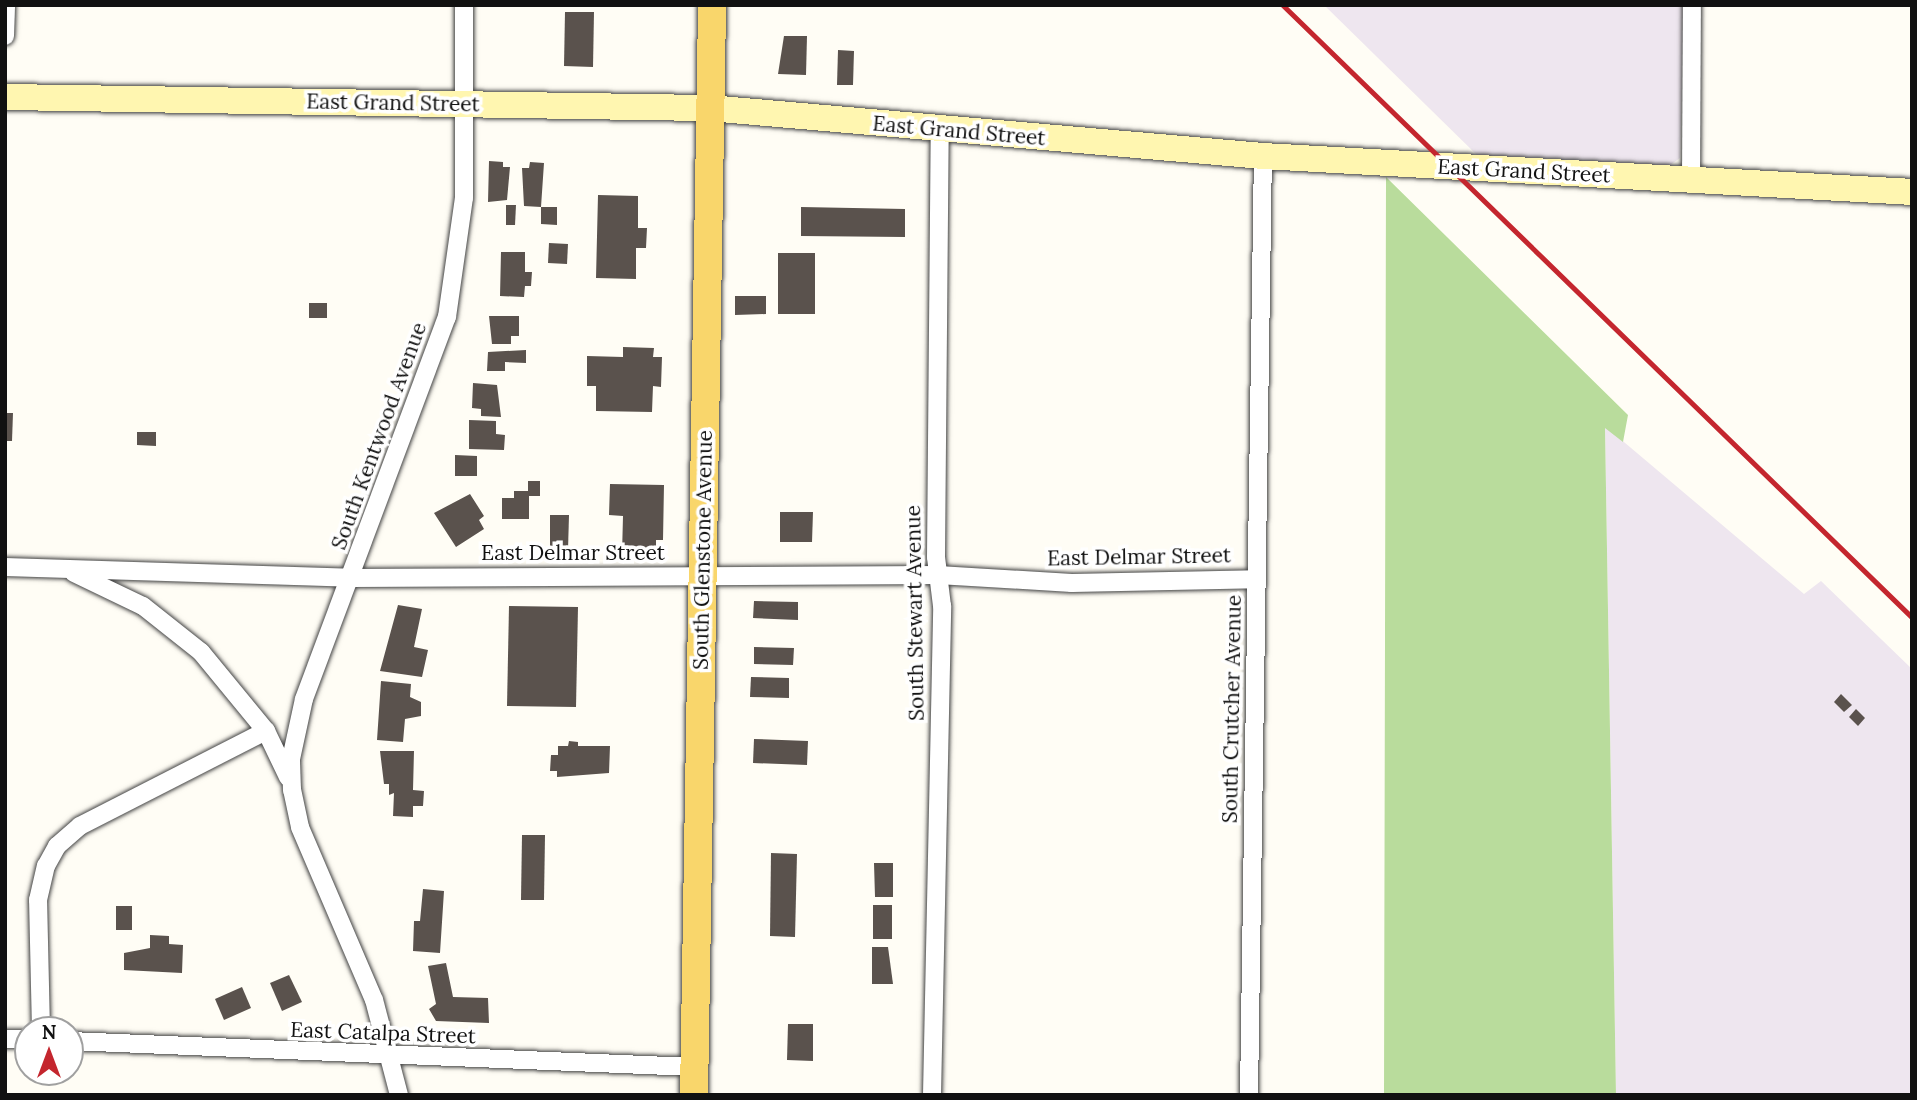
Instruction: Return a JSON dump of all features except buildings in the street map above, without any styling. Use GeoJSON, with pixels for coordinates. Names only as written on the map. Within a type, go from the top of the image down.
{"type":"FeatureCollection","features":[{"type":"Feature","properties":{"kind":"main road","name":"South Glenstone Avenue"},"geometry":{"type":"LineString","coordinates":[[694,1081],[712,5]]}},
{"type":"Feature","properties":{"kind":"main road","name":"East Grand Street"},"geometry":{"type":"LineString","coordinates":[[5,97],[709,108],[1263,156],[1912,192]]}},
{"type":"Feature","properties":{"kind":"street"},"geometry":{"type":"LineString","coordinates":[[5,36],[6,5]]}},
{"type":"Feature","properties":{"kind":"street","name":"South Kentwood Avenue"},"geometry":{"type":"LineString","coordinates":[[292,790],[293,743],[299,714],[447,317],[464,198],[464,5]]}},
{"type":"Feature","properties":{"kind":"street"},"geometry":{"type":"LineString","coordinates":[[1691,180],[1692,5]]}},
{"type":"Feature","properties":{"kind":"street","name":"South Stewart Avenue"},"geometry":{"type":"LineString","coordinates":[[932,1095],[942,606],[938,575],[940,130]]}},
{"type":"Feature","properties":{"kind":"street","name":"South Crutcher Avenue"},"geometry":{"type":"LineString","coordinates":[[1249,1095],[1263,156]]}},
{"type":"Feature","properties":{"kind":"street","name":"East Delmar Street"},"geometry":{"type":"LineString","coordinates":[[5,567],[351,578],[938,575],[1072,583],[1256,579]]}},
{"type":"Feature","properties":{"kind":"street","name":"East Delmar Street"},"geometry":{"type":"LineString","coordinates":[[57,568],[101,584],[163,620],[218,670],[266,731]]}},
{"type":"Feature","properties":{"kind":"street"},"geometry":{"type":"LineString","coordinates":[[41,1016],[38,900],[46,866],[57,846],[80,826],[266,731]]}},
{"type":"Feature","properties":{"kind":"street","name":"South Kentwood Avenue"},"geometry":{"type":"LineString","coordinates":[[266,731],[292,790],[300,827],[374,1000],[392,1057],[399,1095]]}},
{"type":"Feature","properties":{"kind":"street","name":"East Catalpa Street"},"geometry":{"type":"LineString","coordinates":[[84,1042],[392,1057],[694,1081]]}},
{"type":"Feature","properties":{"kind":"shaded area"},"geometry":{"type":"Polygon","coordinates":[[[1324,5],[1684,5],[1680,158],[1663,170],[1480,158],[1324,5]]]}},
{"type":"Feature","properties":{"kind":"shaded area"},"geometry":{"type":"Polygon","coordinates":[[[1605,426],[1804,594],[1821,581],[1912,669],[1912,1095],[1616,1095],[1605,426]]]}},
{"type":"Feature","properties":{"kind":"green space"},"geometry":{"type":"Polygon","coordinates":[[[1386,177],[1628,415],[1623,442],[1605,428],[1616,1095],[1384,1095],[1386,177]]]}},
{"type":"Feature","properties":{"kind":"railway"},"geometry":{"type":"LineString","coordinates":[[1283,5],[1912,617]]}}]}
